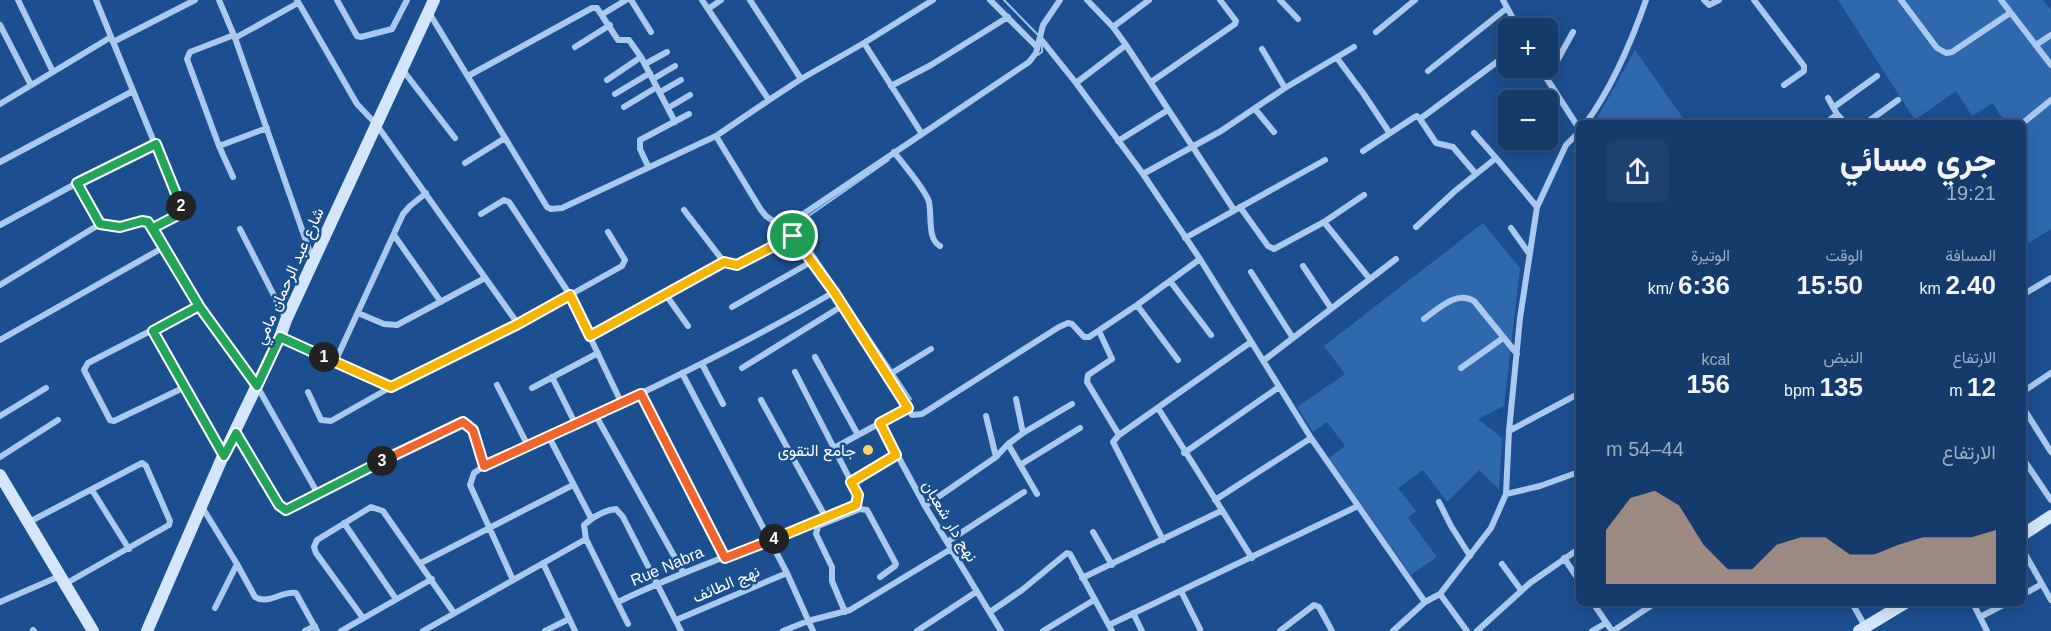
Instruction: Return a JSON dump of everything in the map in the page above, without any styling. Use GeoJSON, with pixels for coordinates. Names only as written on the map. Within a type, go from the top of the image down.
{"type":"FeatureCollection","features":[{"type":"Feature","properties":{"kind":"street"},"geometry":{"type":"LineString","coordinates":[[18,0],[53,72]]}},
{"type":"Feature","properties":{"kind":"street"},"geometry":{"type":"LineString","coordinates":[[96,0],[181,208],[178,215],[153,228]]}},
{"type":"Feature","properties":{"kind":"street"},"geometry":{"type":"LineString","coordinates":[[0,104],[112,40],[195,0]]}},
{"type":"Feature","properties":{"kind":"street"},"geometry":{"type":"LineString","coordinates":[[219,0],[234,36],[313,262]]}},
{"type":"Feature","properties":{"kind":"street"},"geometry":{"type":"LineString","coordinates":[[337,0],[359,37],[389,31],[395,25],[406,0]]}},
{"type":"Feature","properties":{"kind":"street"},"geometry":{"type":"LineString","coordinates":[[603,14],[626,0]]}},
{"type":"Feature","properties":{"kind":"street"},"geometry":{"type":"LineString","coordinates":[[631,0],[651,32]]}},
{"type":"Feature","properties":{"kind":"street"},"geometry":{"type":"LineString","coordinates":[[702,0],[769,100]]}},
{"type":"Feature","properties":{"kind":"street"},"geometry":{"type":"LineString","coordinates":[[708,9],[721,0]]}},
{"type":"Feature","properties":{"kind":"street"},"geometry":{"type":"LineString","coordinates":[[750,0],[801,79]]}},
{"type":"Feature","properties":{"kind":"street"},"geometry":{"type":"LineString","coordinates":[[431,5],[468,76],[551,209],[562,208],[716,136],[801,79],[933,0]]}},
{"type":"Feature","properties":{"kind":"street"},"geometry":{"type":"LineString","coordinates":[[990,0],[1037,47]]}},
{"type":"Feature","properties":{"kind":"street"},"geometry":{"type":"LineString","coordinates":[[784,227],[1029,62],[1034,57],[1043,25],[1060,0]]}},
{"type":"Feature","properties":{"kind":"street"},"geometry":{"type":"LineString","coordinates":[[1088,0],[1126,45],[1192,147],[1237,209],[1271,248],[1274,249],[1324,222],[1364,195]]}},
{"type":"Feature","properties":{"kind":"street"},"geometry":{"type":"LineString","coordinates":[[1113,27],[1149,0]]}},
{"type":"Feature","properties":{"kind":"street"},"geometry":{"type":"LineString","coordinates":[[1151,82],[1235,24],[1236,21],[1220,0]]}},
{"type":"Feature","properties":{"kind":"street"},"geometry":{"type":"LineString","coordinates":[[1280,0],[1298,19]]}},
{"type":"Feature","properties":{"kind":"street"},"geometry":{"type":"LineString","coordinates":[[1376,32],[1415,0]]}},
{"type":"Feature","properties":{"kind":"street"},"geometry":{"type":"LineString","coordinates":[[1503,0],[1513,18]]}},
{"type":"Feature","properties":{"kind":"street"},"geometry":{"type":"LineString","coordinates":[[1588,120],[1627,53],[1646,0]]}},
{"type":"Feature","properties":{"kind":"street"},"geometry":{"type":"LineString","coordinates":[[1704,0],[1709,5],[1719,0]]}},
{"type":"Feature","properties":{"kind":"street"},"geometry":{"type":"LineString","coordinates":[[1754,0],[1804,66],[1804,72],[1784,86]]}},
{"type":"Feature","properties":{"kind":"street"},"geometry":{"type":"LineString","coordinates":[[1901,0],[1937,48],[1946,53],[1952,52],[2010,13]]}},
{"type":"Feature","properties":{"kind":"street"},"geometry":{"type":"LineString","coordinates":[[2001,0],[2051,65]]}},
{"type":"Feature","properties":{"kind":"street"},"geometry":{"type":"LineString","coordinates":[[233,177],[219,146],[187,56],[190,52],[234,36],[297,2],[357,104],[376,124],[518,324]]}},
{"type":"Feature","properties":{"kind":"street","name":"شارع عبد الرحمان مامي"},"geometry":{"type":"LineString","coordinates":[[147,631],[224,456],[431,5]]}},
{"type":"Feature","properties":{"kind":"street"},"geometry":{"type":"LineString","coordinates":[[468,76],[592,8],[599,9],[618,40],[629,40],[641,57],[675,122]]}},
{"type":"Feature","properties":{"kind":"street"},"geometry":{"type":"LineString","coordinates":[[1428,71],[1508,8]]}},
{"type":"Feature","properties":{"kind":"street"},"geometry":{"type":"LineString","coordinates":[[891,86],[1008,17]]}},
{"type":"Feature","properties":{"kind":"street"},"geometry":{"type":"LineString","coordinates":[[0,25],[31,85]]}},
{"type":"Feature","properties":{"kind":"street"},"geometry":{"type":"LineString","coordinates":[[575,47],[610,25]]}},
{"type":"Feature","properties":{"kind":"street"},"geometry":{"type":"LineString","coordinates":[[1573,32],[1546,79],[1576,125]]}},
{"type":"Feature","properties":{"kind":"street"},"geometry":{"type":"LineString","coordinates":[[2036,45],[2051,35]]}},
{"type":"Feature","properties":{"kind":"street"},"geometry":{"type":"LineString","coordinates":[[1040,38],[1143,174],[1200,259],[1311,438],[1425,602]]}},
{"type":"Feature","properties":{"kind":"street"},"geometry":{"type":"LineString","coordinates":[[864,43],[922,134]]}},
{"type":"Feature","properties":{"kind":"street"},"geometry":{"type":"LineString","coordinates":[[1076,83],[1126,45]]}},
{"type":"Feature","properties":{"kind":"street"},"geometry":{"type":"LineString","coordinates":[[1143,174],[1192,147],[1354,47]]}},
{"type":"Feature","properties":{"kind":"street"},"geometry":{"type":"LineString","coordinates":[[1262,49],[1285,88]]}},
{"type":"Feature","properties":{"kind":"street"},"geometry":{"type":"LineString","coordinates":[[645,64],[667,52]]}},
{"type":"Feature","properties":{"kind":"street"},"geometry":{"type":"LineString","coordinates":[[607,80],[641,57]]}},
{"type":"Feature","properties":{"kind":"street"},"geometry":{"type":"LineString","coordinates":[[1337,58],[1389,132]]}},
{"type":"Feature","properties":{"kind":"street"},"geometry":{"type":"LineString","coordinates":[[1420,119],[1498,61]]}},
{"type":"Feature","properties":{"kind":"street"},"geometry":{"type":"LineString","coordinates":[[615,94],[675,66]]}},
{"type":"Feature","properties":{"kind":"street"},"geometry":{"type":"LineString","coordinates":[[402,68],[455,138]]}},
{"type":"Feature","properties":{"kind":"street"},"geometry":{"type":"LineString","coordinates":[[1834,107],[1877,76]]}},
{"type":"Feature","properties":{"kind":"street"},"geometry":{"type":"LineString","coordinates":[[624,107],[681,80]]}},
{"type":"Feature","properties":{"kind":"street"},"geometry":{"type":"LineString","coordinates":[[0,162],[133,91]]}},
{"type":"Feature","properties":{"kind":"street"},"geometry":{"type":"LineString","coordinates":[[668,108],[690,95]]}},
{"type":"Feature","properties":{"kind":"street"},"geometry":{"type":"LineString","coordinates":[[1828,98],[1842,120]]}},
{"type":"Feature","properties":{"kind":"street"},"geometry":{"type":"LineString","coordinates":[[1870,120],[1898,100]]}},
{"type":"Feature","properties":{"kind":"street"},"geometry":{"type":"LineString","coordinates":[[2026,121],[2051,100]]}},
{"type":"Feature","properties":{"kind":"street"},"geometry":{"type":"LineString","coordinates":[[1255,109],[1274,132]]}},
{"type":"Feature","properties":{"kind":"street"},"geometry":{"type":"LineString","coordinates":[[1118,141],[1168,110]]}},
{"type":"Feature","properties":{"kind":"street"},"geometry":{"type":"LineString","coordinates":[[648,166],[640,149],[640,140],[689,114]]}},
{"type":"Feature","properties":{"kind":"street"},"geometry":{"type":"LineString","coordinates":[[1830,120],[1837,114]]}},
{"type":"Feature","properties":{"kind":"street"},"geometry":{"type":"LineString","coordinates":[[1363,151],[1389,132],[1416,117],[1420,119],[1436,143],[1453,147],[1476,174]]}},
{"type":"Feature","properties":{"kind":"street"},"geometry":{"type":"LineString","coordinates":[[219,146],[267,128]]}},
{"type":"Feature","properties":{"kind":"street"},"geometry":{"type":"LineString","coordinates":[[1474,133],[1537,207]]}},
{"type":"Feature","properties":{"kind":"street"},"geometry":{"type":"LineString","coordinates":[[1393,631],[1425,602],[1440,594],[1491,528],[1506,494],[1509,430],[1528,253],[1537,207],[1562,151],[1576,134]]}},
{"type":"Feature","properties":{"kind":"street"},"geometry":{"type":"LineString","coordinates":[[716,136],[761,210],[793,236],[834,292],[912,414],[922,414],[1068,323],[1076,326],[1084,337],[1099,331],[1200,259]]}},
{"type":"Feature","properties":{"kind":"street"},"geometry":{"type":"LineString","coordinates":[[465,163],[505,138]]}},
{"type":"Feature","properties":{"kind":"street"},"geometry":{"type":"LineString","coordinates":[[0,225],[156,144]]}},
{"type":"Feature","properties":{"kind":"street"},"geometry":{"type":"LineString","coordinates":[[894,152],[928,200],[932,235],[936,244],[940,246]]}},
{"type":"Feature","properties":{"kind":"street"},"geometry":{"type":"LineString","coordinates":[[1416,227],[1496,158]]}},
{"type":"Feature","properties":{"kind":"street"},"geometry":{"type":"LineString","coordinates":[[1185,237],[1325,160]]}},
{"type":"Feature","properties":{"kind":"street"},"geometry":{"type":"LineString","coordinates":[[77,183],[100,224]]}},
{"type":"Feature","properties":{"kind":"street"},"geometry":{"type":"LineString","coordinates":[[335,362],[406,210],[426,193]]}},
{"type":"Feature","properties":{"kind":"street"},"geometry":{"type":"LineString","coordinates":[[481,214],[504,200],[509,202],[570,295],[621,402]]}},
{"type":"Feature","properties":{"kind":"street"},"geometry":{"type":"LineString","coordinates":[[684,210],[724,262],[737,265],[793,236]]}},
{"type":"Feature","properties":{"kind":"street"},"geometry":{"type":"LineString","coordinates":[[0,285],[100,224],[120,227],[142,221],[148,222],[199,306],[257,386],[318,494]]}},
{"type":"Feature","properties":{"kind":"street"},"geometry":{"type":"LineString","coordinates":[[1324,222],[1369,278]]}},
{"type":"Feature","properties":{"kind":"street"},"geometry":{"type":"LineString","coordinates":[[1511,228],[1528,253]]}},
{"type":"Feature","properties":{"kind":"street"},"geometry":{"type":"LineString","coordinates":[[240,229],[286,320]]}},
{"type":"Feature","properties":{"kind":"street"},"geometry":{"type":"LineString","coordinates":[[308,392],[321,420],[327,422],[391,387],[518,324],[622,266],[625,262],[608,232]]}},
{"type":"Feature","properties":{"kind":"street"},"geometry":{"type":"LineString","coordinates":[[394,236],[441,302]]}},
{"type":"Feature","properties":{"kind":"street"},"geometry":{"type":"LineString","coordinates":[[0,340],[165,247]]}},
{"type":"Feature","properties":{"kind":"street"},"geometry":{"type":"LineString","coordinates":[[1263,361],[1396,259]]}},
{"type":"Feature","properties":{"kind":"street"},"geometry":{"type":"LineString","coordinates":[[590,336],[724,262]]}},
{"type":"Feature","properties":{"kind":"street"},"geometry":{"type":"LineString","coordinates":[[732,307],[811,262]]}},
{"type":"Feature","properties":{"kind":"street"},"geometry":{"type":"LineString","coordinates":[[1303,266],[1331,308]]}},
{"type":"Feature","properties":{"kind":"street"},"geometry":{"type":"LineString","coordinates":[[1251,272],[1293,338]]}},
{"type":"Feature","properties":{"kind":"street"},"geometry":{"type":"LineString","coordinates":[[358,313],[384,324],[398,325],[485,278]]}},
{"type":"Feature","properties":{"kind":"street"},"geometry":{"type":"LineString","coordinates":[[2026,293],[2051,278]]}},
{"type":"Feature","properties":{"kind":"street"},"geometry":{"type":"LineString","coordinates":[[1170,281],[1211,335]]}},
{"type":"Feature","properties":{"kind":"street"},"geometry":{"type":"LineString","coordinates":[[513,580],[470,485],[474,473],[484,466],[702,364],[834,292]]}},
{"type":"Feature","properties":{"kind":"street"},"geometry":{"type":"LineString","coordinates":[[666,295],[688,326]]}},
{"type":"Feature","properties":{"kind":"street"},"geometry":{"type":"LineString","coordinates":[[1424,319],[1452,300],[1468,298],[1474,301],[1517,354]]}},
{"type":"Feature","properties":{"kind":"street"},"geometry":{"type":"LineString","coordinates":[[1137,305],[1178,360]]}},
{"type":"Feature","properties":{"kind":"street"},"geometry":{"type":"LineString","coordinates":[[185,387],[119,420],[110,420],[85,367],[88,363],[199,306]]}},
{"type":"Feature","properties":{"kind":"street"},"geometry":{"type":"LineString","coordinates":[[742,368],[842,306]]}},
{"type":"Feature","properties":{"kind":"street"},"geometry":{"type":"LineString","coordinates":[[153,331],[224,456]]}},
{"type":"Feature","properties":{"kind":"street"},"geometry":{"type":"LineString","coordinates":[[1099,331],[1112,359],[1088,375],[1087,382],[1119,435]]}},
{"type":"Feature","properties":{"kind":"street"},"geometry":{"type":"LineString","coordinates":[[280,337],[391,387]]}},
{"type":"Feature","properties":{"kind":"street"},"geometry":{"type":"LineString","coordinates":[[1461,368],[1503,338]]}},
{"type":"Feature","properties":{"kind":"street"},"geometry":{"type":"LineString","coordinates":[[1163,540],[1113,443],[1119,435],[1251,342]]}},
{"type":"Feature","properties":{"kind":"street"},"geometry":{"type":"LineString","coordinates":[[887,376],[931,349]]}},
{"type":"Feature","properties":{"kind":"street"},"geometry":{"type":"LineString","coordinates":[[532,388],[598,353]]}},
{"type":"Feature","properties":{"kind":"street"},"geometry":{"type":"LineString","coordinates":[[815,357],[858,435]]}},
{"type":"Feature","properties":{"kind":"street"},"geometry":{"type":"LineString","coordinates":[[702,364],[723,404]]}},
{"type":"Feature","properties":{"kind":"street","name":"Rue Nabra"},"geometry":{"type":"LineString","coordinates":[[586,539],[618,602],[683,572],[770,541],[856,505],[858,495],[795,372]]}},
{"type":"Feature","properties":{"kind":"street"},"geometry":{"type":"LineString","coordinates":[[2026,390],[2051,373]]}},
{"type":"Feature","properties":{"kind":"street"},"geometry":{"type":"LineString","coordinates":[[682,374],[787,573],[813,631]]}},
{"type":"Feature","properties":{"kind":"street"},"geometry":{"type":"LineString","coordinates":[[552,377],[575,423]]}},
{"type":"Feature","properties":{"kind":"street"},"geometry":{"type":"LineString","coordinates":[[497,385],[528,446]]}},
{"type":"Feature","properties":{"kind":"street"},"geometry":{"type":"LineString","coordinates":[[1184,453],[1279,387]]}},
{"type":"Feature","properties":{"kind":"street"},"geometry":{"type":"LineString","coordinates":[[0,416],[46,388]]}},
{"type":"Feature","properties":{"kind":"street"},"geometry":{"type":"LineString","coordinates":[[641,394],[725,558]]}},
{"type":"Feature","properties":{"kind":"street"},"geometry":{"type":"LineString","coordinates":[[1509,430],[1576,395]]}},
{"type":"Feature","properties":{"kind":"street"},"geometry":{"type":"LineString","coordinates":[[1016,399],[1023,433]]}},
{"type":"Feature","properties":{"kind":"street"},"geometry":{"type":"LineString","coordinates":[[762,400],[826,518]]}},
{"type":"Feature","properties":{"kind":"street"},"geometry":{"type":"LineString","coordinates":[[925,506],[996,457],[1023,433],[1072,404]]}},
{"type":"Feature","properties":{"kind":"street"},"geometry":{"type":"LineString","coordinates":[[834,447],[908,408]]}},
{"type":"Feature","properties":{"kind":"street"},"geometry":{"type":"LineString","coordinates":[[1158,408],[1184,453],[1252,558]]}},
{"type":"Feature","properties":{"kind":"street"},"geometry":{"type":"LineString","coordinates":[[2026,412],[2051,452]]}},
{"type":"Feature","properties":{"kind":"street"},"geometry":{"type":"LineString","coordinates":[[595,414],[683,572]]}},
{"type":"Feature","properties":{"kind":"street"},"geometry":{"type":"LineString","coordinates":[[986,416],[996,457]]}},
{"type":"Feature","properties":{"kind":"street"},"geometry":{"type":"LineString","coordinates":[[0,457],[58,420]]}},
{"type":"Feature","properties":{"kind":"street"},"geometry":{"type":"LineString","coordinates":[[236,433],[282,508],[291,509],[463,422],[473,430],[484,466]]}},
{"type":"Feature","properties":{"kind":"street","name":"نهج دار شعبان"},"geometry":{"type":"LineString","coordinates":[[880,423],[925,506],[1001,631]]}},
{"type":"Feature","properties":{"kind":"street"},"geometry":{"type":"LineString","coordinates":[[1020,465],[1080,428]]}},
{"type":"Feature","properties":{"kind":"street"},"geometry":{"type":"LineString","coordinates":[[549,436],[591,518]]}},
{"type":"Feature","properties":{"kind":"street"},"geometry":{"type":"LineString","coordinates":[[1215,500],[1311,438]]}},
{"type":"Feature","properties":{"kind":"street"},"geometry":{"type":"LineString","coordinates":[[1008,444],[1037,494]]}},
{"type":"Feature","properties":{"kind":"street"},"geometry":{"type":"LineString","coordinates":[[851,482],[896,455]]}},
{"type":"Feature","properties":{"kind":"street"},"geometry":{"type":"LineString","coordinates":[[0,602],[63,580],[129,549],[169,525],[171,521],[142,463],[29,522]]}},
{"type":"Feature","properties":{"kind":"street"},"geometry":{"type":"LineString","coordinates":[[2026,463],[2051,500]]}},
{"type":"Feature","properties":{"kind":"street"},"geometry":{"type":"LineString","coordinates":[[1506,494],[1540,486],[1576,472]]}},
{"type":"Feature","properties":{"kind":"street"},"geometry":{"type":"LineString","coordinates":[[0,475],[93,631]]}},
{"type":"Feature","properties":{"kind":"street"},"geometry":{"type":"LineString","coordinates":[[421,563],[573,485]]}},
{"type":"Feature","properties":{"kind":"street"},"geometry":{"type":"LineString","coordinates":[[92,489],[129,549]]}},
{"type":"Feature","properties":{"kind":"street"},"geometry":{"type":"LineString","coordinates":[[783,631],[808,621],[845,612],[949,545],[1024,492]]}},
{"type":"Feature","properties":{"kind":"street"},"geometry":{"type":"LineString","coordinates":[[1439,502],[1470,556]]}},
{"type":"Feature","properties":{"kind":"street"},"geometry":{"type":"LineString","coordinates":[[990,612],[1022,590],[1064,554],[1070,554],[1111,628],[1133,613],[1358,506]]}},
{"type":"Feature","properties":{"kind":"street"},"geometry":{"type":"LineString","coordinates":[[202,507],[257,599],[266,600],[291,592],[296,593],[316,628],[305,631]]}},
{"type":"Feature","properties":{"kind":"street"},"geometry":{"type":"LineString","coordinates":[[363,618],[314,547],[317,540],[371,507],[383,511],[454,613]]}},
{"type":"Feature","properties":{"kind":"street"},"geometry":{"type":"LineString","coordinates":[[423,631],[586,539],[584,525],[591,518],[610,509],[616,509],[681,631]]}},
{"type":"Feature","properties":{"kind":"street"},"geometry":{"type":"LineString","coordinates":[[845,612],[832,581],[832,567],[816,534],[819,526],[860,509],[867,510],[896,564],[880,578]]}},
{"type":"Feature","properties":{"kind":"street"},"geometry":{"type":"LineString","coordinates":[[1082,578],[1221,511]]}},
{"type":"Feature","properties":{"kind":"street"},"geometry":{"type":"LineString","coordinates":[[2026,533],[2051,516]]}},
{"type":"Feature","properties":{"kind":"street"},"geometry":{"type":"LineString","coordinates":[[344,523],[396,599]]}},
{"type":"Feature","properties":{"kind":"street"},"geometry":{"type":"LineString","coordinates":[[1093,532],[1112,565]]}},
{"type":"Feature","properties":{"kind":"street"},"geometry":{"type":"LineString","coordinates":[[1477,631],[1521,590],[1576,550]]}},
{"type":"Feature","properties":{"kind":"street"},"geometry":{"type":"LineString","coordinates":[[2026,556],[2051,600]]}},
{"type":"Feature","properties":{"kind":"street"},"geometry":{"type":"LineString","coordinates":[[1564,558],[1576,576]]}},
{"type":"Feature","properties":{"kind":"street"},"geometry":{"type":"LineString","coordinates":[[543,563],[575,631]]}},
{"type":"Feature","properties":{"kind":"street"},"geometry":{"type":"LineString","coordinates":[[215,608],[237,564]]}},
{"type":"Feature","properties":{"kind":"street"},"geometry":{"type":"LineString","coordinates":[[1502,564],[1521,590]]}},
{"type":"Feature","properties":{"kind":"street","name":"نهج الطائف"},"geometry":{"type":"LineString","coordinates":[[676,620],[787,573]]}},
{"type":"Feature","properties":{"kind":"street"},"geometry":{"type":"LineString","coordinates":[[341,631],[432,579]]}},
{"type":"Feature","properties":{"kind":"street"},"geometry":{"type":"LineString","coordinates":[[2026,593],[2042,584]]}},
{"type":"Feature","properties":{"kind":"street"},"geometry":{"type":"LineString","coordinates":[[1181,591],[1200,629]]}},
{"type":"Feature","properties":{"kind":"street"},"geometry":{"type":"LineString","coordinates":[[917,631],[976,592]]}},
{"type":"Feature","properties":{"kind":"street"},"geometry":{"type":"LineString","coordinates":[[1440,594],[1467,631]]}},
{"type":"Feature","properties":{"kind":"street"},"geometry":{"type":"LineString","coordinates":[[1048,630],[1094,600]]}},
{"type":"Feature","properties":{"kind":"street"},"geometry":{"type":"LineString","coordinates":[[618,602],[628,624]]}},
{"type":"Feature","properties":{"kind":"street"},"geometry":{"type":"LineString","coordinates":[[1280,631],[1314,605],[1319,607],[1332,631]]}},
{"type":"Feature","properties":{"kind":"street"},"geometry":{"type":"LineString","coordinates":[[1598,606],[1612,631],[1650,606]]}},
{"type":"Feature","properties":{"kind":"street"},"geometry":{"type":"LineString","coordinates":[[1852,606],[1864,630],[1900,606]]}},
{"type":"Feature","properties":{"kind":"street"},"geometry":{"type":"LineString","coordinates":[[1974,606],[1987,631]]}},
{"type":"Feature","properties":{"kind":"street"},"geometry":{"type":"LineString","coordinates":[[1980,617],[2001,606]]}},
{"type":"Feature","properties":{"kind":"street"},"geometry":{"type":"LineString","coordinates":[[1133,613],[1142,631]]}},
{"type":"Feature","properties":{"kind":"street"},"geometry":{"type":"LineString","coordinates":[[545,631],[569,619]]}},
{"type":"Feature","properties":{"kind":"street"},"geometry":{"type":"LineString","coordinates":[[1592,631],[1606,623]]}},
{"type":"Feature","properties":{"kind":"shaded area"},"geometry":{"type":"Polygon","coordinates":[[[1838,0],[2043,0],[2051,10],[2051,229],[2026,245],[2026,120],[2003,120],[1993,103],[1972,116],[1956,91],[1915,120],[1838,0]]]}},
{"type":"Feature","properties":{"kind":"shaded area"},"geometry":{"type":"Polygon","coordinates":[[[1635,50],[1684,120],[1599,120],[1597,118],[1635,50]]]}},
{"type":"Feature","properties":{"kind":"shaded area"},"geometry":{"type":"Polygon","coordinates":[[[1483,223],[1520,268],[1504,406],[1478,419],[1502,438],[1499,489],[1479,470],[1447,502],[1423,470],[1398,488],[1416,511],[1408,518],[1437,557],[1411,575],[1329,458],[1345,446],[1327,422],[1313,432],[1297,407],[1345,374],[1324,346],[1483,223]]]}},
{"type":"Feature","properties":{"kind":"waterway"},"geometry":{"type":"LineString","coordinates":[[1004,0],[1038,35]]}},
{"type":"Feature","properties":{"kind":"waterway"},"geometry":{"type":"LineString","coordinates":[[1038,55],[1042,52],[1042,45]]}},
{"type":"Feature","properties":{"kind":"waterway"},"geometry":{"type":"LineString","coordinates":[[889,160],[803,220],[799,227],[801,235],[911,399]]}},
{"type":"Feature","properties":{"kind":"place","name":"جامع التقوى"},"geometry":{"type":"Point","coordinates":[868,450]}},
{"type":"Feature","properties":{"kind":"route"},"geometry":{"type":"LineString","coordinates":[[793,236],[737,265],[724,262],[590,336],[570,295],[518,324],[391,387],[280,337],[257,386],[199,306],[148,222],[142,221],[124,227],[100,224],[77,183],[156,144],[181,211],[178,215],[153,228],[199,306],[153,331],[224,456],[236,433],[282,508],[291,509],[457,423],[468,424],[473,430],[484,466],[641,394],[725,558],[856,505],[858,495],[851,482],[896,455],[880,423],[908,408],[834,292],[793,236]]}}]}
